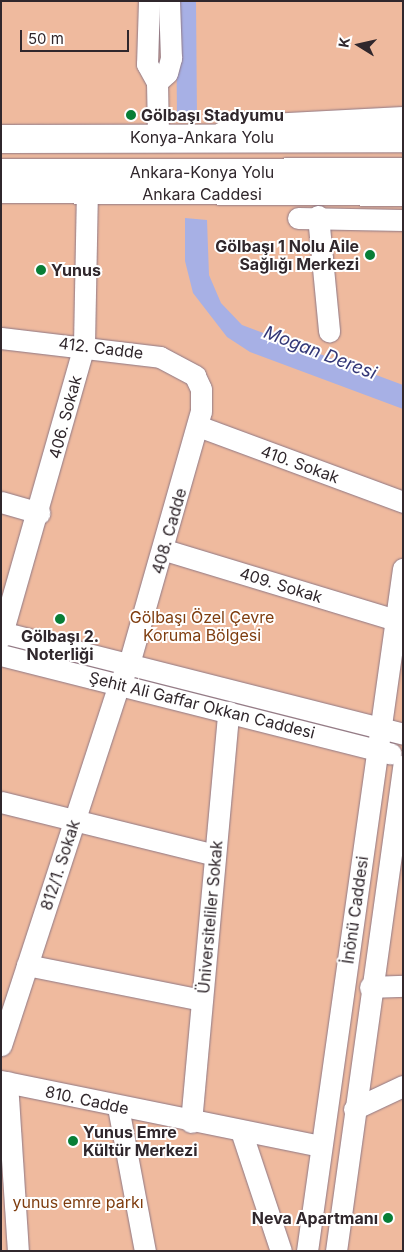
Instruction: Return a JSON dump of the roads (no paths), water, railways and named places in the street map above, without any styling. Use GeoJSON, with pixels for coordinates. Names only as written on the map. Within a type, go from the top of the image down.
{"type":"FeatureCollection","features":[{"type":"Feature","properties":{"kind":"highway","name":"Konya-Ankara Yolu"},"geometry":{"type":"LineString","coordinates":[[1,139],[158,136],[403,138]]}},
{"type":"Feature","properties":{"kind":"highway","name":"Ankara-Konya Yolu"},"geometry":{"type":"LineString","coordinates":[[1,173],[403,172]]}},
{"type":"Feature","properties":{"kind":"street"},"geometry":{"type":"LineString","coordinates":[[150,1],[147,64],[157,82],[158,136]]}},
{"type":"Feature","properties":{"kind":"street"},"geometry":{"type":"LineString","coordinates":[[157,82],[167,73],[171,58],[169,1]]}},
{"type":"Feature","properties":{"kind":"street"},"geometry":{"type":"LineString","coordinates":[[207,136],[250,125],[403,117]]}},
{"type":"Feature","properties":{"kind":"street","name":"Ankara Caddesi"},"geometry":{"type":"LineString","coordinates":[[1,192],[403,195]]}},
{"type":"Feature","properties":{"kind":"street","name":"406. Sokak"},"geometry":{"type":"LineString","coordinates":[[2,634],[39,513],[84,345],[87,194]]}},
{"type":"Feature","properties":{"kind":"street"},"geometry":{"type":"LineString","coordinates":[[329,331],[308,217],[403,220]]}},
{"type":"Feature","properties":{"kind":"street","name":"412. Cadde"},"geometry":{"type":"LineString","coordinates":[[1,338],[84,345],[160,357],[195,376]]}},
{"type":"Feature","properties":{"kind":"street","name":"408. Cadde"},"geometry":{"type":"LineString","coordinates":[[119,684],[129,664],[165,550],[198,426],[201,389],[195,376]]}},
{"type":"Feature","properties":{"kind":"street","name":"410. Sokak"},"geometry":{"type":"LineString","coordinates":[[198,426],[403,502]]}},
{"type":"Feature","properties":{"kind":"street"},"geometry":{"type":"LineString","coordinates":[[1,502],[39,513]]}},
{"type":"Feature","properties":{"kind":"street","name":"409. Sokak"},"geometry":{"type":"LineString","coordinates":[[165,550],[396,620]]}},
{"type":"Feature","properties":{"kind":"street","name":"İnönü Caddesi"},"geometry":{"type":"LineString","coordinates":[[307,1251],[320,1146],[382,728],[403,569]]}},
{"type":"Feature","properties":{"kind":"street","name":"Şehit Ali Gaffar Okkan Caddesi"},"geometry":{"type":"LineString","coordinates":[[2,634],[129,664],[403,734]]}},
{"type":"Feature","properties":{"kind":"street","name":"Şehit Ali Gaffar Okkan Caddesi"},"geometry":{"type":"LineString","coordinates":[[1,655],[403,757]]}},
{"type":"Feature","properties":{"kind":"street","name":"812/1. Sokak"},"geometry":{"type":"LineString","coordinates":[[1,1045],[119,684]]}},
{"type":"Feature","properties":{"kind":"street","name":"Üniversiteliler Sokak"},"geometry":{"type":"LineString","coordinates":[[191,1122],[228,712]]}},
{"type":"Feature","properties":{"kind":"street"},"geometry":{"type":"LineString","coordinates":[[336,1251],[370,987],[403,766]]}},
{"type":"Feature","properties":{"kind":"street"},"geometry":{"type":"LineString","coordinates":[[1,802],[215,855]]}},
{"type":"Feature","properties":{"kind":"street"},"geometry":{"type":"LineString","coordinates":[[28,965],[202,1000]]}},
{"type":"Feature","properties":{"kind":"street"},"geometry":{"type":"LineString","coordinates":[[370,987],[403,986]]}},
{"type":"Feature","properties":{"kind":"street"},"geometry":{"type":"LineString","coordinates":[[4,1081],[18,1251]]}},
{"type":"Feature","properties":{"kind":"street","name":"810. Cadde"},"geometry":{"type":"LineString","coordinates":[[4,1081],[118,1107],[320,1146]]}},
{"type":"Feature","properties":{"kind":"street"},"geometry":{"type":"LineString","coordinates":[[354,1109],[403,1086]]}},
{"type":"Feature","properties":{"kind":"street"},"geometry":{"type":"LineString","coordinates":[[118,1107],[145,1251]]}},
{"type":"Feature","properties":{"kind":"street"},"geometry":{"type":"LineString","coordinates":[[241,1131],[281,1251]]}},
{"type":"Feature","properties":{"kind":"water"},"geometry":{"type":"Polygon","coordinates":[[[176,1],[196,1],[197,121],[177,121],[176,1]]]}},
{"type":"Feature","properties":{"kind":"water"},"geometry":{"type":"Polygon","coordinates":[[[185,218],[207,220],[209,275],[221,303],[242,325],[403,385],[403,409],[250,352],[227,337],[193,293],[185,261],[185,218]]]}},
{"type":"Feature","properties":{"kind":"place","name":"Gölbaşı Stadyumu"},"geometry":{"type":"Point","coordinates":[131,115]}},
{"type":"Feature","properties":{"kind":"place","name":"Gölbaşı 1 Nolu Aile Sağlığı Merkezi"},"geometry":{"type":"Point","coordinates":[370,255]}},
{"type":"Feature","properties":{"kind":"place","name":"Yunus"},"geometry":{"type":"Point","coordinates":[41,270]}},
{"type":"Feature","properties":{"kind":"place","name":"Gölbaşı 2. Noterliği"},"geometry":{"type":"Point","coordinates":[60,619]}},
{"type":"Feature","properties":{"kind":"place","name":"Yunus Emre Kültür Merkezi"},"geometry":{"type":"Point","coordinates":[73,1141]}},
{"type":"Feature","properties":{"kind":"place","name":"Neva Apartmanı"},"geometry":{"type":"Point","coordinates":[388,1218]}},
{"type":"Feature","properties":{"kind":"water label","name":"Mogan Deresi"},"geometry":{"type":"Point","coordinates":[320,353]}},
{"type":"Feature","properties":{"kind":"park label","name":"Gölbaşı Özel Çevre Koruma Bölgesi"},"geometry":{"type":"Point","coordinates":[202,626]}},
{"type":"Feature","properties":{"kind":"park label","name":"yunus emre parkı"},"geometry":{"type":"Point","coordinates":[78,1202]}}]}
